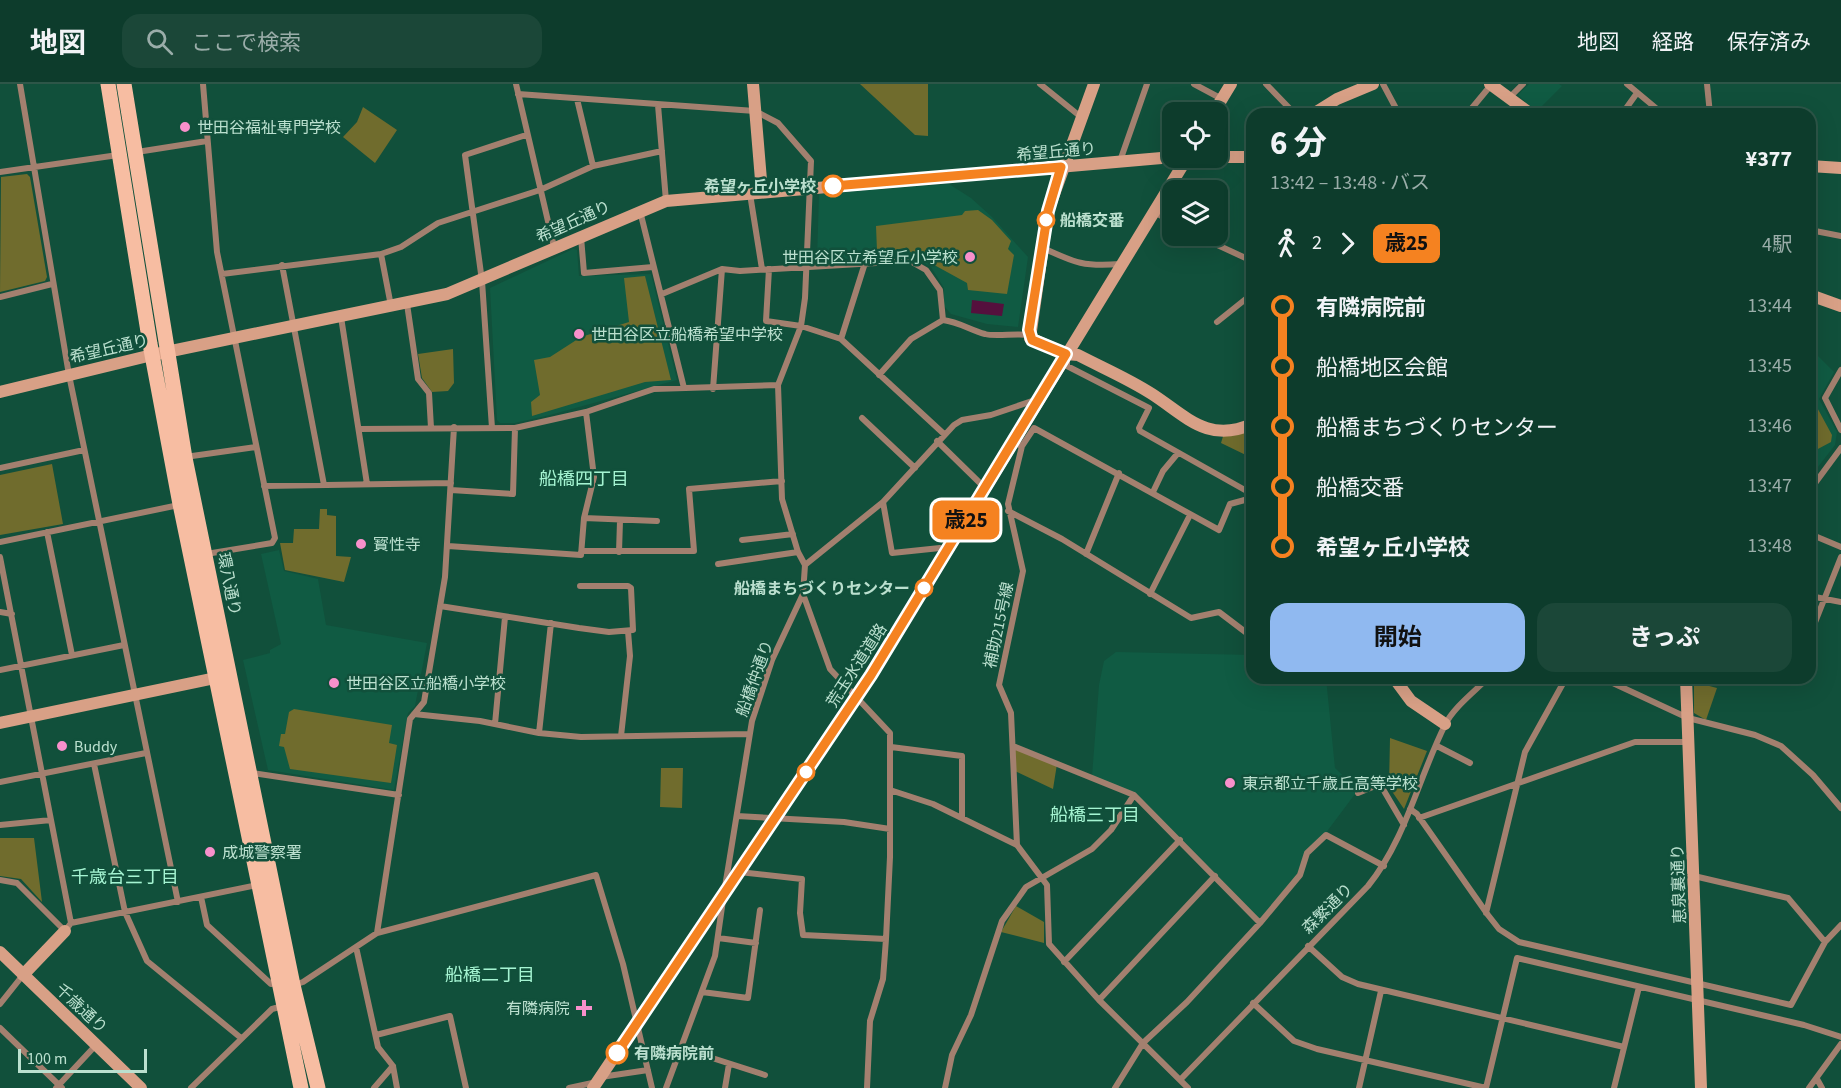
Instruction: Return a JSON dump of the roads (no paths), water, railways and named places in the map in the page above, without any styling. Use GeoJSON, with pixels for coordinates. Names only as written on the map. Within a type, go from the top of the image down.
{"type":"FeatureCollection","features":[{"type":"Feature","properties":{"kind":"main road","name":"環八通り"},"geometry":{"type":"LineString","coordinates":[[108,84],[127,153],[180,504],[222,677],[286,984],[318,1088]]}},
{"type":"Feature","properties":{"kind":"main road","name":"環八通り"},"geometry":{"type":"LineString","coordinates":[[124,84],[127,153]]}},
{"type":"Feature","properties":{"kind":"main road","name":"環八通り"},"geometry":{"type":"LineString","coordinates":[[159,353],[206,554],[222,677],[251,773],[266,884]]}},
{"type":"Feature","properties":{"kind":"main road","name":"環八通り"},"geometry":{"type":"LineString","coordinates":[[286,984],[284,1006],[301,1088]]}},
{"type":"Feature","properties":{"kind":"street"},"geometry":{"type":"LineString","coordinates":[[20,84],[69,375],[178,902]]}},
{"type":"Feature","properties":{"kind":"street"},"geometry":{"type":"LineString","coordinates":[[203,84],[217,252],[275,538],[272,543],[206,554]]}},
{"type":"Feature","properties":{"kind":"street"},"geometry":{"type":"LineString","coordinates":[[516,84],[526,135],[554,247]]}},
{"type":"Feature","properties":{"kind":"street"},"geometry":{"type":"LineString","coordinates":[[753,84],[756,193],[765,269],[766,321],[801,326],[841,339],[944,434]]}},
{"type":"Feature","properties":{"kind":"street"},"geometry":{"type":"LineString","coordinates":[[1040,84],[1081,117]]}},
{"type":"Feature","properties":{"kind":"street"},"geometry":{"type":"LineString","coordinates":[[1094,84],[1061,167],[1048,211],[1029,335],[1032,340],[1066,354],[1078,355],[1139,386],[1183,418],[1204,428],[1225,431],[1246,426]]}},
{"type":"Feature","properties":{"kind":"street"},"geometry":{"type":"LineString","coordinates":[[1119,162],[1147,84]]}},
{"type":"Feature","properties":{"kind":"street"},"geometry":{"type":"LineString","coordinates":[[1194,84],[1222,99]]}},
{"type":"Feature","properties":{"kind":"street"},"geometry":{"type":"LineString","coordinates":[[1220,102],[1231,84]]}},
{"type":"Feature","properties":{"kind":"street"},"geometry":{"type":"LineString","coordinates":[[1266,84],[1289,108]]}},
{"type":"Feature","properties":{"kind":"street"},"geometry":{"type":"LineString","coordinates":[[1323,108],[1337,99],[1373,84]]}},
{"type":"Feature","properties":{"kind":"street"},"geometry":{"type":"LineString","coordinates":[[1383,84],[1396,108]]}},
{"type":"Feature","properties":{"kind":"street"},"geometry":{"type":"LineString","coordinates":[[1472,108],[1490,84],[1522,108]]}},
{"type":"Feature","properties":{"kind":"street"},"geometry":{"type":"LineString","coordinates":[[1509,98],[1523,84]]}},
{"type":"Feature","properties":{"kind":"street"},"geometry":{"type":"LineString","coordinates":[[1627,84],[1656,108]]}},
{"type":"Feature","properties":{"kind":"street"},"geometry":{"type":"LineString","coordinates":[[1707,84],[1709,108]]}},
{"type":"Feature","properties":{"kind":"street"},"geometry":{"type":"LineString","coordinates":[[1626,108],[1637,93]]}},
{"type":"Feature","properties":{"kind":"street"},"geometry":{"type":"LineString","coordinates":[[518,94],[755,111],[778,123],[811,160],[808,266],[801,326],[778,385],[782,499],[798,552],[805,565],[883,502],[937,441],[962,420],[992,415],[1039,399]]}},
{"type":"Feature","properties":{"kind":"street"},"geometry":{"type":"LineString","coordinates":[[577,99],[593,166]]}},
{"type":"Feature","properties":{"kind":"street"},"geometry":{"type":"LineString","coordinates":[[658,105],[666,201]]}},
{"type":"Feature","properties":{"kind":"street"},"geometry":{"type":"LineString","coordinates":[[492,428],[482,281],[465,155],[526,135]]}},
{"type":"Feature","properties":{"kind":"street"},"geometry":{"type":"LineString","coordinates":[[0,172],[207,141]]}},
{"type":"Feature","properties":{"kind":"street"},"geometry":{"type":"LineString","coordinates":[[222,274],[381,254],[401,247],[438,223],[540,190],[593,166],[662,151]]}},
{"type":"Feature","properties":{"kind":"street"},"geometry":{"type":"LineString","coordinates":[[1228,157],[1246,157]]}},
{"type":"Feature","properties":{"kind":"street","name":"希望丘通り"},"geometry":{"type":"LineString","coordinates":[[0,392],[159,353],[447,294],[482,281],[640,210],[666,201],[1162,158]]}},
{"type":"Feature","properties":{"kind":"street"},"geometry":{"type":"LineString","coordinates":[[1816,166],[1841,168]]}},
{"type":"Feature","properties":{"kind":"street","name":"荒玉水道道路"},"geometry":{"type":"LineString","coordinates":[[597,1082],[856,697],[985,488],[1018,444],[1029,425],[1039,399],[1181,168]]}},
{"type":"Feature","properties":{"kind":"street"},"geometry":{"type":"LineString","coordinates":[[640,210],[684,388]]}},
{"type":"Feature","properties":{"kind":"street"},"geometry":{"type":"LineString","coordinates":[[1154,212],[1162,216]]}},
{"type":"Feature","properties":{"kind":"street"},"geometry":{"type":"LineString","coordinates":[[1816,231],[1841,236]]}},
{"type":"Feature","properties":{"kind":"street"},"geometry":{"type":"LineString","coordinates":[[581,236],[584,273],[653,267]]}},
{"type":"Feature","properties":{"kind":"street"},"geometry":{"type":"LineString","coordinates":[[1220,246],[1246,258]]}},
{"type":"Feature","properties":{"kind":"street"},"geometry":{"type":"LineString","coordinates":[[1042,247],[1070,261],[1090,266],[1120,264]]}},
{"type":"Feature","properties":{"kind":"street"},"geometry":{"type":"LineString","coordinates":[[381,254],[391,307]]}},
{"type":"Feature","properties":{"kind":"street"},"geometry":{"type":"LineString","coordinates":[[662,294],[722,269],[765,269],[910,261],[920,264],[940,290],[943,320]]}},
{"type":"Feature","properties":{"kind":"street"},"geometry":{"type":"LineString","coordinates":[[841,339],[865,263]]}},
{"type":"Feature","properties":{"kind":"street"},"geometry":{"type":"LineString","coordinates":[[282,266],[324,485]]}},
{"type":"Feature","properties":{"kind":"street"},"geometry":{"type":"LineString","coordinates":[[713,388],[722,269]]}},
{"type":"Feature","properties":{"kind":"street"},"geometry":{"type":"LineString","coordinates":[[0,297],[52,284]]}},
{"type":"Feature","properties":{"kind":"street"},"geometry":{"type":"LineString","coordinates":[[1816,297],[1841,306]]}},
{"type":"Feature","properties":{"kind":"street"},"geometry":{"type":"LineString","coordinates":[[1216,322],[1246,299]]}},
{"type":"Feature","properties":{"kind":"street"},"geometry":{"type":"LineString","coordinates":[[407,304],[418,378],[429,393],[431,428]]}},
{"type":"Feature","properties":{"kind":"street"},"geometry":{"type":"LineString","coordinates":[[340,317],[367,484]]}},
{"type":"Feature","properties":{"kind":"street"},"geometry":{"type":"LineString","coordinates":[[879,375],[912,339],[943,320],[965,324],[986,334],[1010,332],[1029,335]]}},
{"type":"Feature","properties":{"kind":"street"},"geometry":{"type":"LineString","coordinates":[[1066,354],[1067,366],[1149,408],[1138,428],[1140,431],[1246,493]]}},
{"type":"Feature","properties":{"kind":"street"},"geometry":{"type":"LineString","coordinates":[[1841,370],[1825,398],[1841,430]]}},
{"type":"Feature","properties":{"kind":"street"},"geometry":{"type":"LineString","coordinates":[[359,429],[515,428],[586,412],[654,389],[778,385]]}},
{"type":"Feature","properties":{"kind":"street"},"geometry":{"type":"LineString","coordinates":[[448,546],[581,555],[584,518],[594,477],[586,412]]}},
{"type":"Feature","properties":{"kind":"street"},"geometry":{"type":"LineString","coordinates":[[862,418],[915,468]]}},
{"type":"Feature","properties":{"kind":"street"},"geometry":{"type":"LineString","coordinates":[[1029,425],[1186,509],[1190,514],[1219,530],[1230,504],[1246,498]]}},
{"type":"Feature","properties":{"kind":"street"},"geometry":{"type":"LineString","coordinates":[[377,933],[410,719],[424,702],[440,606],[448,546],[454,427]]}},
{"type":"Feature","properties":{"kind":"street"},"geometry":{"type":"LineString","coordinates":[[264,486],[367,484],[451,487],[513,494],[515,428]]}},
{"type":"Feature","properties":{"kind":"street"},"geometry":{"type":"LineString","coordinates":[[937,441],[985,488]]}},
{"type":"Feature","properties":{"kind":"street","name":"補助215号線"},"geometry":{"type":"LineString","coordinates":[[1017,845],[1011,713],[999,685],[1023,571],[1008,511],[1018,444]]}},
{"type":"Feature","properties":{"kind":"street"},"geometry":{"type":"LineString","coordinates":[[184,458],[256,447]]}},
{"type":"Feature","properties":{"kind":"street"},"geometry":{"type":"LineString","coordinates":[[1816,482],[1841,448]]}},
{"type":"Feature","properties":{"kind":"street"},"geometry":{"type":"LineString","coordinates":[[0,468],[84,450]]}},
{"type":"Feature","properties":{"kind":"street"},"geometry":{"type":"LineString","coordinates":[[1153,492],[1163,471],[1178,453]]}},
{"type":"Feature","properties":{"kind":"street"},"geometry":{"type":"LineString","coordinates":[[1086,554],[1119,473]]}},
{"type":"Feature","properties":{"kind":"street"},"geometry":{"type":"LineString","coordinates":[[582,551],[694,551],[689,489],[782,481]]}},
{"type":"Feature","properties":{"kind":"street"},"geometry":{"type":"LineString","coordinates":[[883,502],[892,553],[940,548],[947,552]]}},
{"type":"Feature","properties":{"kind":"street"},"geometry":{"type":"LineString","coordinates":[[0,542],[180,504]]}},
{"type":"Feature","properties":{"kind":"street"},"geometry":{"type":"LineString","coordinates":[[1008,511],[1086,554],[1191,618],[1219,612],[1246,632]]}},
{"type":"Feature","properties":{"kind":"street"},"geometry":{"type":"LineString","coordinates":[[1150,594],[1190,514]]}},
{"type":"Feature","properties":{"kind":"street"},"geometry":{"type":"LineString","coordinates":[[584,518],[657,521]]}},
{"type":"Feature","properties":{"kind":"street"},"geometry":{"type":"LineString","coordinates":[[619,552],[620,521]]}},
{"type":"Feature","properties":{"kind":"street"},"geometry":{"type":"LineString","coordinates":[[47,532],[72,655]]}},
{"type":"Feature","properties":{"kind":"street"},"geometry":{"type":"LineString","coordinates":[[742,540],[793,534]]}},
{"type":"Feature","properties":{"kind":"street"},"geometry":{"type":"LineString","coordinates":[[1816,537],[1841,547]]}},
{"type":"Feature","properties":{"kind":"street"},"geometry":{"type":"LineString","coordinates":[[718,564],[798,552]]}},
{"type":"Feature","properties":{"kind":"street"},"geometry":{"type":"LineString","coordinates":[[0,557],[51,820],[68,927]]}},
{"type":"Feature","properties":{"kind":"street"},"geometry":{"type":"LineString","coordinates":[[1816,619],[1841,557]]}},
{"type":"Feature","properties":{"kind":"street","name":"船橋仲通り"},"geometry":{"type":"LineString","coordinates":[[666,1088],[715,956],[749,734],[770,667],[803,594],[805,565]]}},
{"type":"Feature","properties":{"kind":"street"},"geometry":{"type":"LineString","coordinates":[[440,606],[609,632],[633,630],[631,588],[580,586]]}},
{"type":"Feature","properties":{"kind":"street"},"geometry":{"type":"LineString","coordinates":[[803,594],[825,659],[890,734],[890,829],[886,939],[883,979],[870,1021],[867,1088]]}},
{"type":"Feature","properties":{"kind":"street"},"geometry":{"type":"LineString","coordinates":[[1816,598],[1841,602]]}},
{"type":"Feature","properties":{"kind":"street"},"geometry":{"type":"LineString","coordinates":[[0,612],[12,614]]}},
{"type":"Feature","properties":{"kind":"street"},"geometry":{"type":"LineString","coordinates":[[495,724],[505,617]]}},
{"type":"Feature","properties":{"kind":"street"},"geometry":{"type":"LineString","coordinates":[[539,734],[551,623]]}},
{"type":"Feature","properties":{"kind":"street"},"geometry":{"type":"LineString","coordinates":[[621,736],[630,656],[628,631]]}},
{"type":"Feature","properties":{"kind":"street"},"geometry":{"type":"LineString","coordinates":[[0,670],[124,645]]}},
{"type":"Feature","properties":{"kind":"street"},"geometry":{"type":"LineString","coordinates":[[0,723],[222,677]]}},
{"type":"Feature","properties":{"kind":"street"},"geometry":{"type":"LineString","coordinates":[[1398,684],[1411,701],[1445,724],[1482,684]]}},
{"type":"Feature","properties":{"kind":"street"},"geometry":{"type":"LineString","coordinates":[[1486,913],[1525,752],[1563,684]]}},
{"type":"Feature","properties":{"kind":"street"},"geometry":{"type":"LineString","coordinates":[[1615,684],[1689,718],[1755,735],[1781,746],[1813,775],[1841,808]]}},
{"type":"Feature","properties":{"kind":"street","name":"恵泉裏通り"},"geometry":{"type":"LineString","coordinates":[[1686,684],[1701,1088]]}},
{"type":"Feature","properties":{"kind":"street"},"geometry":{"type":"LineString","coordinates":[[414,714],[495,724],[539,734],[621,736],[749,734]]}},
{"type":"Feature","properties":{"kind":"street","name":"森繁通り"},"geometry":{"type":"LineString","coordinates":[[1180,1080],[1384,866],[1404,825],[1445,724]]}},
{"type":"Feature","properties":{"kind":"street"},"geometry":{"type":"LineString","coordinates":[[1419,818],[1518,781],[1635,742],[1690,742]]}},
{"type":"Feature","properties":{"kind":"street"},"geometry":{"type":"LineString","coordinates":[[1013,746],[1134,795],[1260,923]]}},
{"type":"Feature","properties":{"kind":"street"},"geometry":{"type":"LineString","coordinates":[[1437,746],[1470,763]]}},
{"type":"Feature","properties":{"kind":"street"},"geometry":{"type":"LineString","coordinates":[[891,747],[962,756],[962,818]]}},
{"type":"Feature","properties":{"kind":"street"},"geometry":{"type":"LineString","coordinates":[[0,782],[146,753]]}},
{"type":"Feature","properties":{"kind":"street"},"geometry":{"type":"LineString","coordinates":[[94,764],[125,912],[147,961],[241,1038]]}},
{"type":"Feature","properties":{"kind":"street"},"geometry":{"type":"LineString","coordinates":[[251,773],[399,795]]}},
{"type":"Feature","properties":{"kind":"street"},"geometry":{"type":"LineString","coordinates":[[1358,793],[1380,784],[1404,825]]}},
{"type":"Feature","properties":{"kind":"street"},"geometry":{"type":"LineString","coordinates":[[890,790],[933,804],[1017,845],[1047,885],[1049,944],[1099,1000],[1188,1088]]}},
{"type":"Feature","properties":{"kind":"street"},"geometry":{"type":"LineString","coordinates":[[945,1088],[952,1055],[971,1015],[1002,921],[1026,887],[1092,849],[1111,830],[1134,795]]}},
{"type":"Feature","properties":{"kind":"street"},"geometry":{"type":"LineString","coordinates":[[1410,809],[1419,818],[1499,929],[1519,942],[1791,1005],[1825,942],[1841,925]]}},
{"type":"Feature","properties":{"kind":"street"},"geometry":{"type":"LineString","coordinates":[[737,816],[844,822],[890,829]]}},
{"type":"Feature","properties":{"kind":"street"},"geometry":{"type":"LineString","coordinates":[[0,825],[51,820]]}},
{"type":"Feature","properties":{"kind":"street"},"geometry":{"type":"LineString","coordinates":[[1115,1088],[1143,1043],[1187,1002],[1260,923],[1300,875],[1307,854],[1326,835],[1384,866]]}},
{"type":"Feature","properties":{"kind":"street"},"geometry":{"type":"LineString","coordinates":[[1064,962],[1180,840]]}},
{"type":"Feature","properties":{"kind":"street"},"geometry":{"type":"LineString","coordinates":[[738,872],[802,879],[800,913],[803,935],[886,939]]}},
{"type":"Feature","properties":{"kind":"street"},"geometry":{"type":"LineString","coordinates":[[201,897],[207,925],[271,984],[286,984],[303,982],[377,933],[596,875],[638,1021],[652,1088]]}},
{"type":"Feature","properties":{"kind":"street"},"geometry":{"type":"LineString","coordinates":[[1099,1000],[1215,876]]}},
{"type":"Feature","properties":{"kind":"street"},"geometry":{"type":"LineString","coordinates":[[1694,876],[1788,898],[1825,942]]}},
{"type":"Feature","properties":{"kind":"street"},"geometry":{"type":"LineString","coordinates":[[0,880],[17,883],[68,927]]}},
{"type":"Feature","properties":{"kind":"street"},"geometry":{"type":"LineString","coordinates":[[0,1004],[23,975],[68,927],[125,912],[266,884]]}},
{"type":"Feature","properties":{"kind":"street"},"geometry":{"type":"LineString","coordinates":[[702,992],[748,999],[760,910]]}},
{"type":"Feature","properties":{"kind":"street"},"geometry":{"type":"LineString","coordinates":[[718,938],[756,943]]}},
{"type":"Feature","properties":{"kind":"street"},"geometry":{"type":"LineString","coordinates":[[1308,946],[1342,977],[1381,991],[1624,1047]]}},
{"type":"Feature","properties":{"kind":"street"},"geometry":{"type":"LineString","coordinates":[[356,947],[378,1047],[393,1066],[397,1088]]}},
{"type":"Feature","properties":{"kind":"street","name":"千歳通り"},"geometry":{"type":"LineString","coordinates":[[0,952],[138,1087]]}},
{"type":"Feature","properties":{"kind":"street"},"geometry":{"type":"LineString","coordinates":[[1253,1004],[1294,1041],[1317,1049],[1486,1088],[1517,958],[1804,1025],[1841,1037]]}},
{"type":"Feature","properties":{"kind":"street"},"geometry":{"type":"LineString","coordinates":[[1614,1088],[1639,987]]}},
{"type":"Feature","properties":{"kind":"street"},"geometry":{"type":"LineString","coordinates":[[1359,1088],[1381,991]]}},
{"type":"Feature","properties":{"kind":"street"},"geometry":{"type":"LineString","coordinates":[[191,1088],[272,1009],[284,1006]]}},
{"type":"Feature","properties":{"kind":"street"},"geometry":{"type":"LineString","coordinates":[[376,1035],[450,1016],[466,1088]]}},
{"type":"Feature","properties":{"kind":"street"},"geometry":{"type":"LineString","coordinates":[[0,1028],[59,1087],[96,1045]]}},
{"type":"Feature","properties":{"kind":"street"},"geometry":{"type":"LineString","coordinates":[[1809,1088],[1841,1044]]}},
{"type":"Feature","properties":{"kind":"street"},"geometry":{"type":"LineString","coordinates":[[681,1048],[765,1075]]}},
{"type":"Feature","properties":{"kind":"street"},"geometry":{"type":"LineString","coordinates":[[725,1088],[729,1064]]}},
{"type":"Feature","properties":{"kind":"street"},"geometry":{"type":"LineString","coordinates":[[374,1088],[393,1066]]}},
{"type":"Feature","properties":{"kind":"street"},"geometry":{"type":"LineString","coordinates":[[569,1088],[648,1070]]}},
{"type":"Feature","properties":{"kind":"street"},"geometry":{"type":"LineString","coordinates":[[1817,1079],[1822,1088]]}},
{"type":"Feature","properties":{"kind":"place","name":"世田谷福祉専門学校"},"geometry":{"type":"Point","coordinates":[185,127]}},
{"type":"Feature","properties":{"kind":"place","name":"希望ヶ丘小学校"},"geometry":{"type":"Point","coordinates":[833,186]}},
{"type":"Feature","properties":{"kind":"place","name":"船橋交番"},"geometry":{"type":"Point","coordinates":[1046,220]}},
{"type":"Feature","properties":{"kind":"place","name":"世田谷区立希望丘小学校"},"geometry":{"type":"Point","coordinates":[970,257]}},
{"type":"Feature","properties":{"kind":"place","name":"世田谷区立船橋希望中学校"},"geometry":{"type":"Point","coordinates":[579,334]}},
{"type":"Feature","properties":{"kind":"place","name":"寳性寺"},"geometry":{"type":"Point","coordinates":[361,544]}},
{"type":"Feature","properties":{"kind":"place","name":"船橋まちづくりセンター"},"geometry":{"type":"Point","coordinates":[924,588]}},
{"type":"Feature","properties":{"kind":"place","name":"世田谷区立船橋小学校"},"geometry":{"type":"Point","coordinates":[334,683]}},
{"type":"Feature","properties":{"kind":"place","name":"Buddy"},"geometry":{"type":"Point","coordinates":[62,746]}},
{"type":"Feature","properties":{"kind":"place","name":"東京都立千歳丘高等学校"},"geometry":{"type":"Point","coordinates":[1230,783]}},
{"type":"Feature","properties":{"kind":"place","name":"成城警察署"},"geometry":{"type":"Point","coordinates":[210,852]}},
{"type":"Feature","properties":{"kind":"place","name":"有隣病院"},"geometry":{"type":"Point","coordinates":[584,1008]}},
{"type":"Feature","properties":{"kind":"place","name":"有隣病院前"},"geometry":{"type":"Point","coordinates":[617,1053]}},
{"type":"Feature","properties":{"kind":"district","name":"船橋四丁目"},"geometry":{"type":"Point","coordinates":[584,479]}},
{"type":"Feature","properties":{"kind":"district","name":"船橋三丁目"},"geometry":{"type":"Point","coordinates":[1095,815]}},
{"type":"Feature","properties":{"kind":"district","name":"千歳台三丁目"},"geometry":{"type":"Point","coordinates":[125,877]}},
{"type":"Feature","properties":{"kind":"district","name":"船橋二丁目"},"geometry":{"type":"Point","coordinates":[490,975]}}]}
